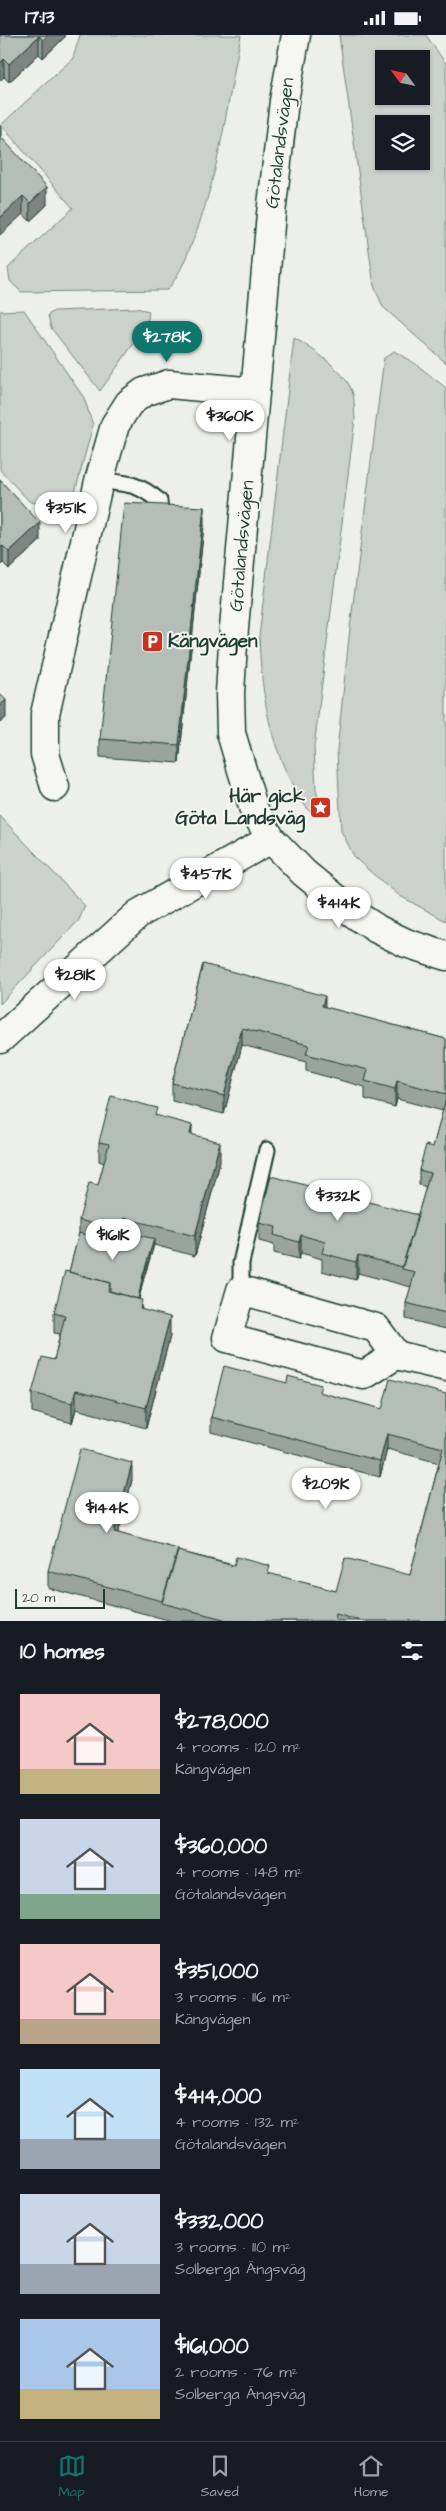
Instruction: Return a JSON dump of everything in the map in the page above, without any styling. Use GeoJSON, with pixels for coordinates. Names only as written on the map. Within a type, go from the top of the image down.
{"type":"FeatureCollection","features":[{"type":"Feature","properties":{"kind":"street","name":"Götalandsvägen"},"geometry":{"type":"LineString","coordinates":[[296,35],[284,101],[255,392],[234,628],[230,693],[231,733],[254,810],[271,839],[304,873],[361,919],[406,943],[446,956]]}},
{"type":"Feature","properties":{"kind":"street"},"geometry":{"type":"LineString","coordinates":[[55,787],[45,754],[45,714],[99,481],[115,425],[129,403],[144,392],[168,384],[255,392]]}},
{"type":"Feature","properties":{"kind":"street"},"geometry":{"type":"LineString","coordinates":[[0,1039],[138,914],[271,839]]}},
{"type":"Feature","properties":{"kind":"street"},"geometry":{"type":"LineString","coordinates":[[396,1355],[364,1375],[227,1338],[241,1290],[376,1328],[396,1355],[446,1367]]}},
{"type":"Feature","properties":{"kind":"lane"},"geometry":{"type":"LineString","coordinates":[[99,481],[130,483],[147,490],[159,501],[161,523]]}},
{"type":"Feature","properties":{"kind":"lane"},"geometry":{"type":"LineString","coordinates":[[241,1290],[241,1263],[267,1150]]}},
{"type":"Feature","properties":{"kind":"shaded area"},"geometry":{"type":"Polygon","coordinates":[[[80,35],[241,35],[216,166],[209,192],[187,256],[167,290],[21,292],[10,281],[8,268],[73,208],[1,125],[73,58],[80,35]]]}},
{"type":"Feature","properties":{"kind":"shaded area"},"geometry":{"type":"Polygon","coordinates":[[[339,35],[426,35],[446,64],[446,363],[383,307],[374,286],[339,35]]]}},
{"type":"Feature","properties":{"kind":"shaded area"},"geometry":{"type":"Polygon","coordinates":[[[136,308],[149,311],[147,325],[100,391],[51,328],[48,315],[54,311],[136,308]]]}},
{"type":"Feature","properties":{"kind":"shaded area"},"geometry":{"type":"Polygon","coordinates":[[[24,310],[84,398],[93,425],[71,507],[30,502],[0,470],[0,311],[24,310]]]}},
{"type":"Feature","properties":{"kind":"shaded area"},"geometry":{"type":"Polygon","coordinates":[[[294,338],[318,354],[343,376],[353,394],[355,419],[314,747],[316,790],[321,807],[309,811],[296,792],[277,750],[262,682],[259,637],[294,338]]]}},
{"type":"Feature","properties":{"kind":"shaded area"},"geometry":{"type":"Polygon","coordinates":[[[394,351],[417,365],[446,388],[446,921],[400,896],[373,874],[355,858],[341,831],[337,750],[350,628],[384,358],[394,351]]]}},
{"type":"Feature","properties":{"kind":"shaded area"},"geometry":{"type":"Polygon","coordinates":[[[0,816],[85,906],[79,920],[0,1004],[0,816]]]}},
{"type":"Feature","properties":{"kind":"building"},"geometry":{"type":"Polygon","coordinates":[[[0,35],[48,35],[43,40],[39,36],[9,64],[4,59],[0,64],[0,35]]]}},
{"type":"Feature","properties":{"kind":"building"},"geometry":{"type":"Polygon","coordinates":[[[0,136],[47,187],[30,203],[23,196],[0,218],[0,136]]]}},
{"type":"Feature","properties":{"kind":"building"},"geometry":{"type":"Polygon","coordinates":[[[0,480],[40,523],[9,552],[3,546],[0,548],[0,480]]]}},
{"type":"Feature","properties":{"kind":"building","name":"Kängvägen"},"geometry":{"type":"Polygon","coordinates":[[[124,503],[204,507],[179,745],[100,739],[124,503]]]}},
{"type":"Feature","properties":{"kind":"building"},"geometry":{"type":"Polygon","coordinates":[[[0,694],[6,700],[0,706],[0,694]]]}},
{"type":"Feature","properties":{"kind":"building"},"geometry":{"type":"Polygon","coordinates":[[[203,964],[325,996],[322,1006],[446,1039],[446,1094],[397,1081],[395,1089],[365,1081],[368,1070],[306,1054],[309,1045],[242,1028],[224,1096],[172,1083],[203,964]]]}},
{"type":"Feature","properties":{"kind":"building"},"geometry":{"type":"Polygon","coordinates":[[[111,1096],[157,1108],[155,1115],[192,1125],[190,1134],[220,1142],[195,1236],[124,1218],[121,1231],[79,1220],[89,1183],[98,1185],[109,1144],[99,1142],[111,1096]]]}},
{"type":"Feature","properties":{"kind":"building"},"geometry":{"type":"Polygon","coordinates":[[[446,1098],[446,1313],[406,1303],[415,1272],[402,1269],[430,1173],[419,1170],[426,1145],[433,1147],[446,1098]]]}},
{"type":"Feature","properties":{"kind":"building"},"geometry":{"type":"Polygon","coordinates":[[[271,1176],[418,1215],[402,1267],[358,1255],[356,1262],[322,1253],[325,1242],[301,1235],[299,1242],[274,1235],[276,1227],[259,1223],[271,1176]]]}},
{"type":"Feature","properties":{"kind":"building"},"geometry":{"type":"Polygon","coordinates":[[[124,1231],[154,1239],[138,1299],[110,1291],[110,1283],[69,1272],[79,1233],[121,1244],[124,1231]]]}},
{"type":"Feature","properties":{"kind":"building"},"geometry":{"type":"Polygon","coordinates":[[[65,1271],[110,1283],[108,1291],[142,1300],[140,1309],[170,1317],[146,1408],[76,1390],[72,1403],[32,1393],[42,1357],[54,1360],[65,1316],[54,1313],[65,1271]]]}},
{"type":"Feature","properties":{"kind":"building"},"geometry":{"type":"Polygon","coordinates":[[[224,1366],[287,1383],[288,1376],[321,1385],[319,1392],[382,1409],[390,1379],[446,1394],[446,1621],[361,1621],[336,1614],[334,1621],[231,1621],[162,1603],[178,1551],[234,1566],[236,1557],[270,1566],[268,1573],[336,1591],[345,1558],[410,1575],[443,1448],[387,1434],[380,1461],[211,1417],[224,1366]]]}},
{"type":"Feature","properties":{"kind":"building"},"geometry":{"type":"Polygon","coordinates":[[[80,1449],[132,1463],[114,1532],[178,1549],[162,1601],[48,1571],[80,1449]]]}},
{"type":"Feature","properties":{"kind":"place","name":"Kängvägen"},"geometry":{"type":"Point","coordinates":[152,641]}},
{"type":"Feature","properties":{"kind":"place","name":"Här gick Göta Landsväg"},"geometry":{"type":"Point","coordinates":[321,807]}}]}
